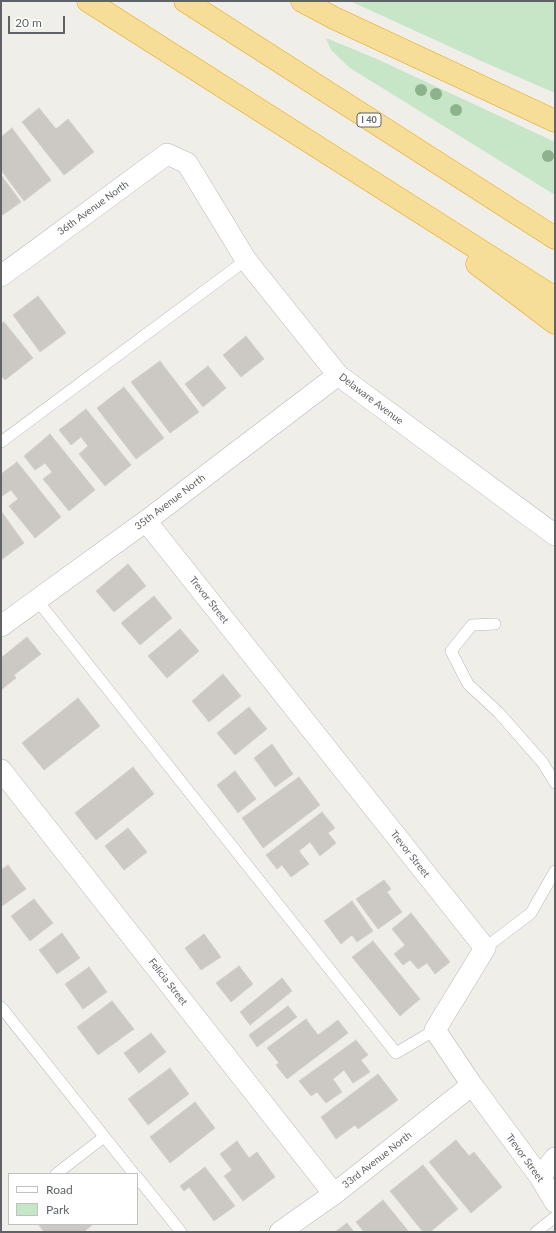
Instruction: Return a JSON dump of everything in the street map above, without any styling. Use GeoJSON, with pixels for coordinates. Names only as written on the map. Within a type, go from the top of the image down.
{"type":"FeatureCollection","features":[{"type":"Feature","properties":{"kind":"highway"},"geometry":{"type":"LineString","coordinates":[[88,1],[555,298]]}},
{"type":"Feature","properties":{"kind":"highway","name":"I 40"},"geometry":{"type":"LineString","coordinates":[[184,1],[555,238]]}},
{"type":"Feature","properties":{"kind":"highway"},"geometry":{"type":"LineString","coordinates":[[302,1],[334,18],[555,121]]}},
{"type":"Feature","properties":{"kind":"highway"},"geometry":{"type":"LineString","coordinates":[[335,158],[555,323]]}},
{"type":"Feature","properties":{"kind":"street","name":"36th Avenue North"},"geometry":{"type":"LineString","coordinates":[[1,276],[167,154],[187,163]]}},
{"type":"Feature","properties":{"kind":"street","name":"Delaware Avenue"},"geometry":{"type":"LineString","coordinates":[[187,163],[246,260],[338,375],[555,535]]}},
{"type":"Feature","properties":{"kind":"street","name":"35th Avenue North"},"geometry":{"type":"LineString","coordinates":[[1,626],[146,521],[338,375]]}},
{"type":"Feature","properties":{"kind":"street","name":"Trevor Street"},"geometry":{"type":"LineString","coordinates":[[146,521],[485,948]]}},
{"type":"Feature","properties":{"kind":"street","name":"Felicia Street"},"geometry":{"type":"LineString","coordinates":[[1,770],[334,1194]]}},
{"type":"Feature","properties":{"kind":"street"},"geometry":{"type":"LineString","coordinates":[[436,1030],[485,948]]}},
{"type":"Feature","properties":{"kind":"street","name":"Trevor Street"},"geometry":{"type":"LineString","coordinates":[[436,1030],[472,1085],[540,1177],[555,1202]]}},
{"type":"Feature","properties":{"kind":"street","name":"33rd Avenue North"},"geometry":{"type":"LineString","coordinates":[[280,1232],[334,1194],[472,1085]]}},
{"type":"Feature","properties":{"kind":"street"},"geometry":{"type":"LineString","coordinates":[[540,1177],[555,1158]]}},
{"type":"Feature","properties":{"kind":"lane"},"geometry":{"type":"LineString","coordinates":[[1,442],[246,260]]}},
{"type":"Feature","properties":{"kind":"lane"},"geometry":{"type":"LineString","coordinates":[[37,600],[396,1053],[436,1030]]}},
{"type":"Feature","properties":{"kind":"lane"},"geometry":{"type":"LineString","coordinates":[[495,624],[472,626],[451,651],[468,684],[499,713],[543,763],[555,783]]}},
{"type":"Feature","properties":{"kind":"lane"},"geometry":{"type":"LineString","coordinates":[[485,948],[531,912],[555,872]]}},
{"type":"Feature","properties":{"kind":"lane"},"geometry":{"type":"LineString","coordinates":[[1,1007],[104,1137],[129,1172]]}},
{"type":"Feature","properties":{"kind":"lane"},"geometry":{"type":"LineString","coordinates":[[57,1173],[104,1137]]}},
{"type":"Feature","properties":{"kind":"lane"},"geometry":{"type":"LineString","coordinates":[[138,1178],[181,1232]]}},
{"type":"Feature","properties":{"kind":"lane"},"geometry":{"type":"LineString","coordinates":[[536,1232],[555,1218]]}},
{"type":"Feature","properties":{"kind":"green space"},"geometry":{"type":"Polygon","coordinates":[[[350,1],[555,1],[555,93],[479,60],[350,1]]]}},
{"type":"Feature","properties":{"kind":"green space"},"geometry":{"type":"Polygon","coordinates":[[[326,38],[377,59],[555,142],[555,195],[350,68],[331,50],[326,38]]]}},
{"type":"Feature","properties":{"kind":"building"},"geometry":{"type":"Polygon","coordinates":[[[39,108],[56,129],[68,119],[94,152],[64,175],[22,122],[39,108]]]}},
{"type":"Feature","properties":{"kind":"building"},"geometry":{"type":"Polygon","coordinates":[[[12,128],[51,180],[24,201],[1,170],[1,137],[12,128]]]}},
{"type":"Feature","properties":{"kind":"building"},"geometry":{"type":"Polygon","coordinates":[[[1,175],[21,202],[1,216],[1,175]]]}},
{"type":"Feature","properties":{"kind":"building"},"geometry":{"type":"Polygon","coordinates":[[[38,296],[66,333],[40,352],[13,315],[38,296]]]}},
{"type":"Feature","properties":{"kind":"building"},"geometry":{"type":"Polygon","coordinates":[[[4,322],[33,358],[5,380],[1,375],[1,324],[4,322]]]}},
{"type":"Feature","properties":{"kind":"building"},"geometry":{"type":"Polygon","coordinates":[[[246,336],[264,359],[241,377],[223,355],[246,336]]]}},
{"type":"Feature","properties":{"kind":"building"},"geometry":{"type":"Polygon","coordinates":[[[160,361],[199,412],[170,433],[131,382],[160,361]]]}},
{"type":"Feature","properties":{"kind":"building"},"geometry":{"type":"Polygon","coordinates":[[[208,366],[226,388],[203,407],[185,384],[208,366]]]}},
{"type":"Feature","properties":{"kind":"building"},"geometry":{"type":"Polygon","coordinates":[[[124,387],[164,438],[136,459],[97,408],[124,387]]]}},
{"type":"Feature","properties":{"kind":"building"},"geometry":{"type":"Polygon","coordinates":[[[86,409],[131,465],[105,486],[79,454],[88,446],[81,437],[71,445],[59,430],[86,409]]]}},
{"type":"Feature","properties":{"kind":"building"},"geometry":{"type":"Polygon","coordinates":[[[50,434],[95,490],[69,511],[43,479],[52,472],[45,463],[35,470],[24,456],[50,434]]]}},
{"type":"Feature","properties":{"kind":"building"},"geometry":{"type":"Polygon","coordinates":[[[17,462],[61,517],[35,538],[9,506],[18,499],[11,490],[1,497],[1,474],[17,462]]]}},
{"type":"Feature","properties":{"kind":"building"},"geometry":{"type":"Polygon","coordinates":[[[1,511],[24,543],[1,560],[1,511]]]}},
{"type":"Feature","properties":{"kind":"building"},"geometry":{"type":"Polygon","coordinates":[[[128,564],[146,586],[114,612],[96,591],[128,564]]]}},
{"type":"Feature","properties":{"kind":"building"},"geometry":{"type":"Polygon","coordinates":[[[154,596],[172,618],[140,645],[121,623],[154,596]]]}},
{"type":"Feature","properties":{"kind":"building"},"geometry":{"type":"Polygon","coordinates":[[[180,629],[199,651],[167,678],[148,656],[180,629]]]}},
{"type":"Feature","properties":{"kind":"building"},"geometry":{"type":"Polygon","coordinates":[[[27,637],[41,654],[14,675],[16,678],[1,690],[1,658],[27,637]]]}},
{"type":"Feature","properties":{"kind":"building"},"geometry":{"type":"Polygon","coordinates":[[[223,674],[241,696],[209,722],[192,701],[223,674]]]}},
{"type":"Feature","properties":{"kind":"building"},"geometry":{"type":"Polygon","coordinates":[[[78,698],[100,726],[44,770],[22,743],[78,698]]]}},
{"type":"Feature","properties":{"kind":"building"},"geometry":{"type":"Polygon","coordinates":[[[249,707],[267,729],[235,755],[217,733],[249,707]]]}},
{"type":"Feature","properties":{"kind":"building"},"geometry":{"type":"Polygon","coordinates":[[[272,744],[293,774],[275,787],[254,758],[272,744]]]}},
{"type":"Feature","properties":{"kind":"building"},"geometry":{"type":"Polygon","coordinates":[[[133,767],[154,794],[96,840],[75,813],[133,767]]]}},
{"type":"Feature","properties":{"kind":"building"},"geometry":{"type":"Polygon","coordinates":[[[235,771],[256,799],[238,813],[217,785],[235,771]]]}},
{"type":"Feature","properties":{"kind":"building"},"geometry":{"type":"Polygon","coordinates":[[[299,777],[320,805],[263,848],[242,818],[299,777]]]}},
{"type":"Feature","properties":{"kind":"building"},"geometry":{"type":"Polygon","coordinates":[[[322,812],[335,828],[328,833],[336,843],[320,856],[310,842],[299,851],[309,864],[291,877],[282,865],[277,869],[266,855],[322,812]]]}},
{"type":"Feature","properties":{"kind":"building"},"geometry":{"type":"Polygon","coordinates":[[[128,828],[147,852],[124,870],[105,846],[128,828]]]}},
{"type":"Feature","properties":{"kind":"building"},"geometry":{"type":"Polygon","coordinates":[[[8,865],[26,889],[2,906],[1,870],[8,865]]]}},
{"type":"Feature","properties":{"kind":"building"},"geometry":{"type":"Polygon","coordinates":[[[384,880],[391,889],[387,892],[402,912],[378,929],[356,899],[384,880]]]}},
{"type":"Feature","properties":{"kind":"building"},"geometry":{"type":"Polygon","coordinates":[[[34,899],[53,923],[30,941],[11,916],[34,899]]]}},
{"type":"Feature","properties":{"kind":"building"},"geometry":{"type":"Polygon","coordinates":[[[352,901],[373,931],[357,942],[352,935],[341,944],[324,921],[352,901]]]}},
{"type":"Feature","properties":{"kind":"building"},"geometry":{"type":"Polygon","coordinates":[[[411,913],[450,962],[435,974],[427,963],[418,969],[410,960],[403,965],[394,954],[405,945],[392,929],[411,913]]]}},
{"type":"Feature","properties":{"kind":"building"},"geometry":{"type":"Polygon","coordinates":[[[62,933],[80,958],[57,974],[39,950],[62,933]]]}},
{"type":"Feature","properties":{"kind":"building"},"geometry":{"type":"Polygon","coordinates":[[[204,934],[221,957],[201,970],[185,948],[204,934]]]}},
{"type":"Feature","properties":{"kind":"building"},"geometry":{"type":"Polygon","coordinates":[[[373,941],[420,999],[400,1016],[352,957],[373,941]]]}},
{"type":"Feature","properties":{"kind":"building"},"geometry":{"type":"Polygon","coordinates":[[[239,966],[253,984],[231,1002],[216,983],[239,966]]]}},
{"type":"Feature","properties":{"kind":"building"},"geometry":{"type":"Polygon","coordinates":[[[89,967],[107,992],[83,1009],[65,984],[89,967]]]}},
{"type":"Feature","properties":{"kind":"building"},"geometry":{"type":"Polygon","coordinates":[[[282,978],[292,991],[250,1025],[240,1012],[282,978]]]}},
{"type":"Feature","properties":{"kind":"building"},"geometry":{"type":"Polygon","coordinates":[[[112,1001],[134,1029],[98,1055],[77,1027],[112,1001]]]}},
{"type":"Feature","properties":{"kind":"building"},"geometry":{"type":"Polygon","coordinates":[[[288,1006],[297,1017],[257,1047],[249,1035],[288,1006]]]}},
{"type":"Feature","properties":{"kind":"building"},"geometry":{"type":"Polygon","coordinates":[[[306,1019],[318,1035],[338,1020],[348,1033],[287,1079],[276,1065],[279,1063],[267,1048],[306,1019]]]}},
{"type":"Feature","properties":{"kind":"building"},"geometry":{"type":"Polygon","coordinates":[[[151,1033],[166,1052],[139,1073],[124,1053],[151,1033]]]}},
{"type":"Feature","properties":{"kind":"building"},"geometry":{"type":"Polygon","coordinates":[[[356,1040],[368,1055],[361,1060],[370,1072],[353,1083],[344,1070],[333,1079],[342,1092],[326,1103],[317,1092],[311,1096],[299,1081],[356,1040]]]}},
{"type":"Feature","properties":{"kind":"building"},"geometry":{"type":"Polygon","coordinates":[[[170,1068],[189,1094],[148,1125],[128,1099],[170,1068]]]}},
{"type":"Feature","properties":{"kind":"building"},"geometry":{"type":"Polygon","coordinates":[[[378,1074],[398,1100],[358,1129],[355,1125],[336,1139],[321,1117],[378,1074]]]}},
{"type":"Feature","properties":{"kind":"building"},"geometry":{"type":"Polygon","coordinates":[[[195,1102],[215,1128],[170,1163],[150,1137],[195,1102]]]}},
{"type":"Feature","properties":{"kind":"building"},"geometry":{"type":"Polygon","coordinates":[[[456,1140],[469,1156],[474,1152],[502,1187],[471,1213],[429,1162],[456,1140]]]}},
{"type":"Feature","properties":{"kind":"building"},"geometry":{"type":"Polygon","coordinates":[[[237,1141],[249,1158],[257,1152],[275,1177],[243,1201],[224,1176],[232,1170],[220,1154],[237,1141]]]}},
{"type":"Feature","properties":{"kind":"building"},"geometry":{"type":"Polygon","coordinates":[[[423,1165],[458,1209],[430,1232],[423,1232],[390,1191],[423,1165]]]}},
{"type":"Feature","properties":{"kind":"building"},"geometry":{"type":"Polygon","coordinates":[[[205,1167],[235,1206],[214,1221],[189,1187],[184,1191],[180,1186],[205,1167]]]}},
{"type":"Feature","properties":{"kind":"building"},"geometry":{"type":"Polygon","coordinates":[[[383,1200],[409,1232],[364,1232],[356,1222],[383,1200]]]}},
{"type":"Feature","properties":{"kind":"building"},"geometry":{"type":"Polygon","coordinates":[[[347,1223],[354,1232],[335,1232],[347,1223]]]}},
{"type":"Feature","properties":{"kind":"building"},"geometry":{"type":"Polygon","coordinates":[[[39,1225],[92,1225],[84,1232],[44,1232],[39,1225]]]}}]}
